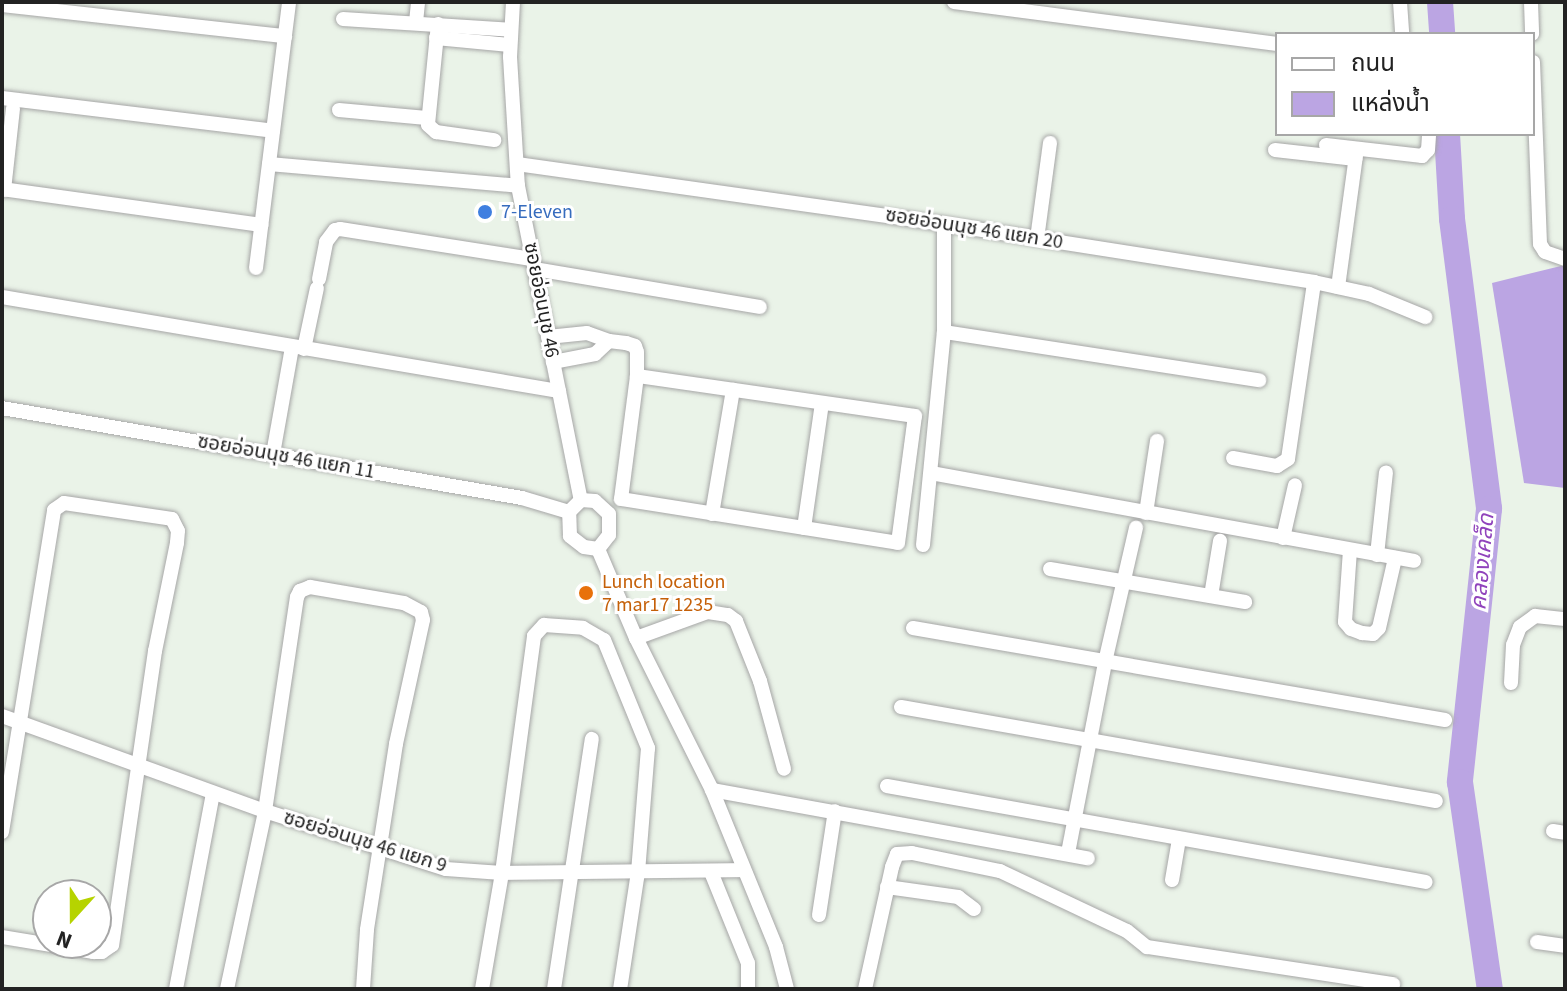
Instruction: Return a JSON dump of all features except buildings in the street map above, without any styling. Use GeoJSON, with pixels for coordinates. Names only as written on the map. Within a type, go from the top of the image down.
{"type":"FeatureCollection","features":[{"type":"Feature","properties":{"kind":"street"},"geometry":{"type":"LineString","coordinates":[[256,268],[289,2]]}},
{"type":"Feature","properties":{"kind":"street"},"geometry":{"type":"LineString","coordinates":[[416,22],[418,2]]}},
{"type":"Feature","properties":{"kind":"street","name":"ซอยอ่อนนุช 46"},"geometry":{"type":"LineString","coordinates":[[513,2],[510,37],[518,186],[581,500]]}},
{"type":"Feature","properties":{"kind":"street"},"geometry":{"type":"LineString","coordinates":[[954,2],[1275,44]]}},
{"type":"Feature","properties":{"kind":"street"},"geometry":{"type":"LineString","coordinates":[[1400,2],[1402,32]]}},
{"type":"Feature","properties":{"kind":"street"},"geometry":{"type":"LineString","coordinates":[[1531,2],[1532,32]]}},
{"type":"Feature","properties":{"kind":"street"},"geometry":{"type":"LineString","coordinates":[[2,5],[285,36]]}},
{"type":"Feature","properties":{"kind":"street"},"geometry":{"type":"LineString","coordinates":[[343,19],[416,22],[437,31],[510,37]]}},
{"type":"Feature","properties":{"kind":"street"},"geometry":{"type":"LineString","coordinates":[[437,31],[428,125],[436,132],[494,140]]}},
{"type":"Feature","properties":{"kind":"street"},"geometry":{"type":"LineString","coordinates":[[262,225],[3,190],[8,103],[273,131]]}},
{"type":"Feature","properties":{"kind":"street"},"geometry":{"type":"LineString","coordinates":[[339,110],[427,118]]}},
{"type":"Feature","properties":{"kind":"street"},"geometry":{"type":"LineString","coordinates":[[1535,114],[1540,244],[1545,252],[1565,259]]}},
{"type":"Feature","properties":{"kind":"street"},"geometry":{"type":"LineString","coordinates":[[1275,150],[1422,156],[1428,150],[1429,136]]}},
{"type":"Feature","properties":{"kind":"street"},"geometry":{"type":"LineString","coordinates":[[1037,239],[1050,143]]}},
{"type":"Feature","properties":{"kind":"street"},"geometry":{"type":"LineString","coordinates":[[1326,145],[1356,154]]}},
{"type":"Feature","properties":{"kind":"street"},"geometry":{"type":"LineString","coordinates":[[1338,287],[1356,154]]}},
{"type":"Feature","properties":{"kind":"street"},"geometry":{"type":"LineString","coordinates":[[269,164],[518,186]]}},
{"type":"Feature","properties":{"kind":"street","name":"ซอยอ่อนนุช 46 แยก 20"},"geometry":{"type":"LineString","coordinates":[[517,164],[944,224],[1314,282],[1369,294],[1425,317]]}},
{"type":"Feature","properties":{"kind":"street"},"geometry":{"type":"LineString","coordinates":[[923,545],[944,332],[944,224]]}},
{"type":"Feature","properties":{"kind":"street"},"geometry":{"type":"LineString","coordinates":[[273,454],[326,242],[335,230],[760,307]]}},
{"type":"Feature","properties":{"kind":"street"},"geometry":{"type":"LineString","coordinates":[[1233,458],[1277,466],[1288,459],[1314,282]]}},
{"type":"Feature","properties":{"kind":"street"},"geometry":{"type":"LineString","coordinates":[[2,297],[559,391]]}},
{"type":"Feature","properties":{"kind":"street"},"geometry":{"type":"LineString","coordinates":[[944,332],[1259,380]]}},
{"type":"Feature","properties":{"kind":"street"},"geometry":{"type":"LineString","coordinates":[[548,337],[587,333],[635,346],[637,376],[621,499],[898,543],[915,416],[637,376]]}},
{"type":"Feature","properties":{"kind":"street"},"geometry":{"type":"LineString","coordinates":[[553,362],[595,354],[609,341]]}},
{"type":"Feature","properties":{"kind":"street"},"geometry":{"type":"LineString","coordinates":[[712,514],[733,390]]}},
{"type":"Feature","properties":{"kind":"street"},"geometry":{"type":"LineString","coordinates":[[804,528],[822,403]]}},
{"type":"Feature","properties":{"kind":"street","name":"ซอยอ่อนนุช 46 แยก 11"},"geometry":{"type":"LineString","coordinates":[[2,408],[534,500],[569,512]]}},
{"type":"Feature","properties":{"kind":"street"},"geometry":{"type":"LineString","coordinates":[[1146,513],[1157,441]]}},
{"type":"Feature","properties":{"kind":"street"},"geometry":{"type":"LineString","coordinates":[[1377,555],[1386,472]]}},
{"type":"Feature","properties":{"kind":"street"},"geometry":{"type":"LineString","coordinates":[[931,473],[1414,561]]}},
{"type":"Feature","properties":{"kind":"street"},"geometry":{"type":"LineString","coordinates":[[1283,538],[1295,485]]}},
{"type":"Feature","properties":{"kind":"street"},"geometry":{"type":"LineString","coordinates":[[581,500],[595,501],[609,514],[609,535],[598,549],[584,547],[570,536],[569,512],[581,500]]}},
{"type":"Feature","properties":{"kind":"street"},"geometry":{"type":"LineString","coordinates":[[2,832],[52,516],[57,505],[172,519],[178,531],[155,651],[112,945],[102,952],[93,952],[2,937]]}},
{"type":"Feature","properties":{"kind":"street"},"geometry":{"type":"LineString","coordinates":[[1068,853],[1105,662],[1127,581],[1136,528]]}},
{"type":"Feature","properties":{"kind":"street"},"geometry":{"type":"LineString","coordinates":[[1211,596],[1220,541]]}},
{"type":"Feature","properties":{"kind":"street"},"geometry":{"type":"LineString","coordinates":[[598,549],[636,638],[712,790],[776,947],[787,989]]}},
{"type":"Feature","properties":{"kind":"street"},"geometry":{"type":"LineString","coordinates":[[1350,550],[1345,622],[1351,629],[1362,633],[1373,634],[1379,628],[1395,558]]}},
{"type":"Feature","properties":{"kind":"street"},"geometry":{"type":"LineString","coordinates":[[1050,569],[1245,602]]}},
{"type":"Feature","properties":{"kind":"street"},"geometry":{"type":"LineString","coordinates":[[227,989],[265,811],[300,591],[310,587],[404,603],[421,612],[422,637],[396,744],[367,930],[363,989]]}},
{"type":"Feature","properties":{"kind":"street"},"geometry":{"type":"LineString","coordinates":[[636,638],[708,612],[728,615],[736,621],[760,681],[784,769]]}},
{"type":"Feature","properties":{"kind":"street"},"geometry":{"type":"LineString","coordinates":[[1511,683],[1513,645],[1520,627],[1535,616],[1565,619]]}},
{"type":"Feature","properties":{"kind":"street"},"geometry":{"type":"LineString","coordinates":[[482,989],[502,873],[534,636],[544,625],[583,628],[604,640],[648,748],[638,872],[620,989]]}},
{"type":"Feature","properties":{"kind":"street"},"geometry":{"type":"LineString","coordinates":[[913,628],[1445,720]]}},
{"type":"Feature","properties":{"kind":"street"},"geometry":{"type":"LineString","coordinates":[[901,707],[1436,801]]}},
{"type":"Feature","properties":{"kind":"street","name":"ซอยอ่อนนุช 46 แยก 9"},"geometry":{"type":"LineString","coordinates":[[2,716],[139,768],[446,869],[502,873],[744,870]]}},
{"type":"Feature","properties":{"kind":"street"},"geometry":{"type":"LineString","coordinates":[[554,989],[592,739]]}},
{"type":"Feature","properties":{"kind":"street"},"geometry":{"type":"LineString","coordinates":[[887,786],[1426,882]]}},
{"type":"Feature","properties":{"kind":"street"},"geometry":{"type":"LineString","coordinates":[[712,790],[1088,858]]}},
{"type":"Feature","properties":{"kind":"street"},"geometry":{"type":"LineString","coordinates":[[176,989],[213,793]]}},
{"type":"Feature","properties":{"kind":"street"},"geometry":{"type":"LineString","coordinates":[[819,915],[835,811]]}},
{"type":"Feature","properties":{"kind":"street"},"geometry":{"type":"LineString","coordinates":[[1172,880],[1179,839]]}},
{"type":"Feature","properties":{"kind":"street"},"geometry":{"type":"LineString","coordinates":[[865,989],[897,854],[912,853],[1000,871],[1127,931],[1147,947],[1393,984]]}},
{"type":"Feature","properties":{"kind":"street"},"geometry":{"type":"LineString","coordinates":[[711,872],[748,963],[748,989]]}},
{"type":"Feature","properties":{"kind":"street"},"geometry":{"type":"LineString","coordinates":[[887,887],[958,897],[974,909]]}},
{"type":"Feature","properties":{"kind":"street"},"geometry":{"type":"LineString","coordinates":[[1537,942],[1565,946]]}},
{"type":"Feature","properties":{"kind":"water"},"geometry":{"type":"Polygon","coordinates":[[[1565,265],[1565,488],[1524,483],[1492,283],[1565,265]]]}},
{"type":"Feature","properties":{"kind":"waterway","name":"คลองเคล็ด"},"geometry":{"type":"LineString","coordinates":[[1440,2],[1442,32]]}},
{"type":"Feature","properties":{"kind":"waterway","name":"คลองเคล็ด"},"geometry":{"type":"LineString","coordinates":[[1447,136],[1452,219],[1489,509],[1460,782],[1490,989]]}},
{"type":"Feature","properties":{"kind":"place","name":"7-Eleven"},"geometry":{"type":"Point","coordinates":[485,212]}},
{"type":"Feature","properties":{"kind":"place","name":"Lunch location 7 mar17 1235"},"geometry":{"type":"Point","coordinates":[586,593]}}]}
